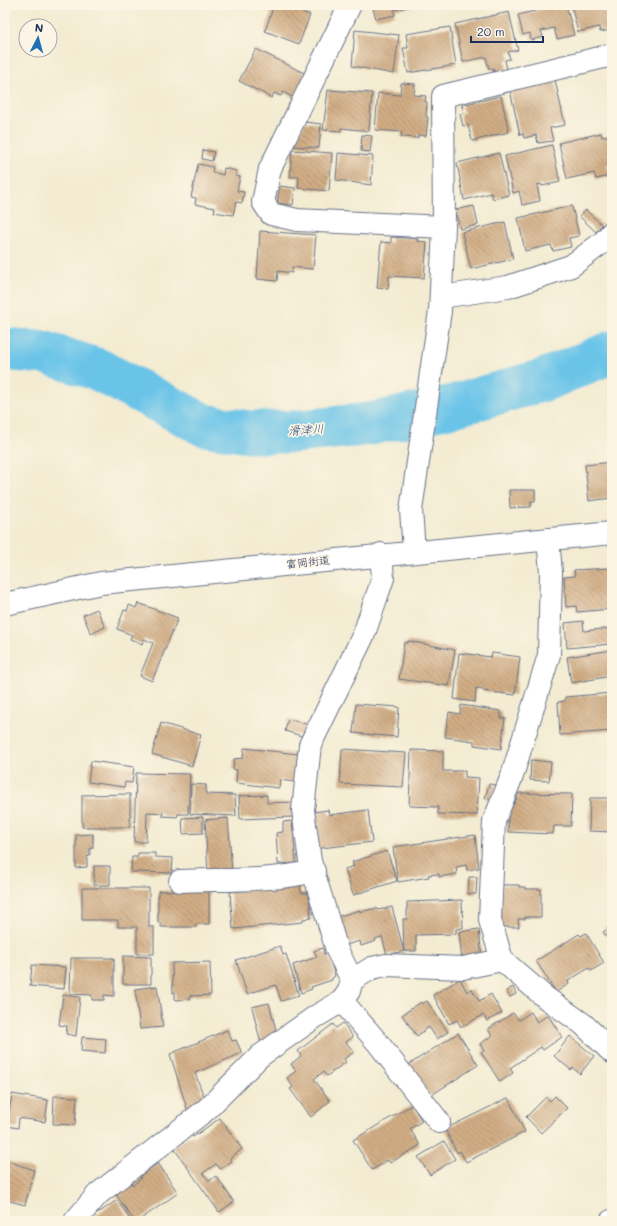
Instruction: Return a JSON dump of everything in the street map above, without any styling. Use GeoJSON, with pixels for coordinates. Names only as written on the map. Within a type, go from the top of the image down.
{"type":"FeatureCollection","features":[{"type":"Feature","properties":{"kind":"street"},"geometry":{"type":"LineString","coordinates":[[350,5],[270,169],[263,202],[271,214],[297,220],[444,227]]}},
{"type":"Feature","properties":{"kind":"street"},"geometry":{"type":"LineString","coordinates":[[414,551],[412,505],[440,304],[444,227],[443,96],[612,56]]}},
{"type":"Feature","properties":{"kind":"street"},"geometry":{"type":"LineString","coordinates":[[440,304],[508,287],[571,266],[603,242],[612,232]]}},
{"type":"Feature","properties":{"kind":"street","name":"富岡街道"},"geometry":{"type":"LineString","coordinates":[[5,604],[101,583],[381,554],[612,533]]}},
{"type":"Feature","properties":{"kind":"street"},"geometry":{"type":"LineString","coordinates":[[548,539],[551,572],[549,655],[512,776],[494,821],[490,920],[502,960],[546,998],[583,1024],[612,1052]]}},
{"type":"Feature","properties":{"kind":"street"},"geometry":{"type":"LineString","coordinates":[[75,1221],[98,1194],[207,1109],[260,1056],[315,1017],[342,1001],[349,991],[352,980],[337,950],[310,861],[303,810],[310,745],[364,634],[383,578],[381,554]]}},
{"type":"Feature","properties":{"kind":"street"},"geometry":{"type":"LineString","coordinates":[[180,881],[264,878],[298,875],[314,871]]}},
{"type":"Feature","properties":{"kind":"street"},"geometry":{"type":"LineString","coordinates":[[352,980],[372,968],[386,965],[463,968],[502,960]]}},
{"type":"Feature","properties":{"kind":"street"},"geometry":{"type":"LineString","coordinates":[[342,1001],[378,1043],[439,1122]]}},
{"type":"Feature","properties":{"kind":"building"},"geometry":{"type":"Polygon","coordinates":[[[274,5],[282,5],[310,15],[299,44],[265,31],[274,5]]]}},
{"type":"Feature","properties":{"kind":"building"},"geometry":{"type":"Polygon","coordinates":[[[372,5],[413,6],[394,10],[395,15],[376,19],[372,5]]]}},
{"type":"Feature","properties":{"kind":"building"},"geometry":{"type":"Polygon","coordinates":[[[558,5],[566,5],[574,35],[557,39],[554,28],[541,31],[543,37],[531,40],[530,33],[523,35],[518,15],[558,5]]]}},
{"type":"Feature","properties":{"kind":"building"},"geometry":{"type":"Polygon","coordinates":[[[571,5],[612,5],[612,30],[600,32],[599,27],[578,32],[571,5]]]}},
{"type":"Feature","properties":{"kind":"building"},"geometry":{"type":"Polygon","coordinates":[[[509,12],[518,50],[508,52],[510,59],[505,60],[507,70],[494,72],[493,68],[489,69],[486,57],[463,62],[455,24],[509,12]]]}},
{"type":"Feature","properties":{"kind":"building"},"geometry":{"type":"Polygon","coordinates":[[[450,27],[456,65],[408,73],[403,48],[408,48],[406,34],[450,27]]]}},
{"type":"Feature","properties":{"kind":"building"},"geometry":{"type":"Polygon","coordinates":[[[355,30],[399,35],[394,74],[352,66],[355,30]]]}},
{"type":"Feature","properties":{"kind":"building"},"geometry":{"type":"Polygon","coordinates":[[[256,49],[306,74],[294,98],[283,92],[281,96],[274,93],[272,98],[239,81],[256,49]]]}},
{"type":"Feature","properties":{"kind":"building"},"geometry":{"type":"Polygon","coordinates":[[[555,80],[565,125],[550,128],[553,141],[538,143],[536,135],[524,138],[523,134],[520,135],[510,90],[555,80]]]}},
{"type":"Feature","properties":{"kind":"building"},"geometry":{"type":"Polygon","coordinates":[[[401,83],[415,84],[414,95],[426,96],[426,117],[428,117],[426,136],[418,135],[418,138],[401,137],[402,132],[375,130],[378,93],[400,95],[401,83]]]}},
{"type":"Feature","properties":{"kind":"building"},"geometry":{"type":"Polygon","coordinates":[[[328,90],[372,93],[369,131],[341,128],[341,131],[323,130],[328,90]]]}},
{"type":"Feature","properties":{"kind":"building"},"geometry":{"type":"Polygon","coordinates":[[[501,96],[509,132],[472,141],[468,125],[463,126],[460,114],[464,113],[462,105],[501,96]]]}},
{"type":"Feature","properties":{"kind":"building"},"geometry":{"type":"Polygon","coordinates":[[[305,122],[321,124],[319,148],[293,146],[305,122]]]}},
{"type":"Feature","properties":{"kind":"building"},"geometry":{"type":"Polygon","coordinates":[[[601,133],[602,137],[611,135],[612,139],[612,163],[607,164],[610,176],[596,179],[594,173],[567,179],[559,143],[601,133]]]}},
{"type":"Feature","properties":{"kind":"building"},"geometry":{"type":"Polygon","coordinates":[[[362,135],[372,136],[370,152],[361,151],[362,135]]]}},
{"type":"Feature","properties":{"kind":"building"},"geometry":{"type":"Polygon","coordinates":[[[552,145],[560,182],[542,186],[541,184],[537,185],[540,201],[522,205],[519,191],[513,193],[505,156],[552,145]]]}},
{"type":"Feature","properties":{"kind":"building"},"geometry":{"type":"Polygon","coordinates":[[[203,150],[214,152],[212,161],[202,159],[203,150]]]}},
{"type":"Feature","properties":{"kind":"building"},"geometry":{"type":"Polygon","coordinates":[[[292,150],[332,153],[329,191],[298,188],[299,177],[290,177],[292,150]]]}},
{"type":"Feature","properties":{"kind":"building"},"geometry":{"type":"Polygon","coordinates":[[[338,153],[373,156],[371,185],[336,180],[338,153]]]}},
{"type":"Feature","properties":{"kind":"building"},"geometry":{"type":"Polygon","coordinates":[[[499,153],[509,195],[493,199],[491,193],[464,200],[457,163],[499,153]]]}},
{"type":"Feature","properties":{"kind":"building"},"geometry":{"type":"Polygon","coordinates":[[[198,164],[213,167],[212,172],[223,175],[224,168],[236,171],[236,176],[240,177],[237,191],[244,192],[242,203],[236,202],[233,215],[214,212],[215,208],[195,204],[196,198],[191,197],[198,164]]]}},
{"type":"Feature","properties":{"kind":"building"},"geometry":{"type":"Polygon","coordinates":[[[280,186],[295,188],[293,205],[277,203],[280,186]]]}},
{"type":"Feature","properties":{"kind":"building"},"geometry":{"type":"Polygon","coordinates":[[[474,206],[478,225],[460,229],[455,210],[474,206]]]}},
{"type":"Feature","properties":{"kind":"building"},"geometry":{"type":"Polygon","coordinates":[[[572,206],[579,236],[569,238],[571,247],[553,251],[551,245],[525,251],[518,218],[572,206]]]}},
{"type":"Feature","properties":{"kind":"building"},"geometry":{"type":"Polygon","coordinates":[[[586,210],[602,225],[596,232],[579,216],[586,210]]]}},
{"type":"Feature","properties":{"kind":"building"},"geometry":{"type":"Polygon","coordinates":[[[505,222],[513,259],[471,269],[462,232],[505,222]]]}},
{"type":"Feature","properties":{"kind":"building"},"geometry":{"type":"Polygon","coordinates":[[[260,231],[316,235],[313,269],[292,267],[292,273],[278,271],[277,281],[257,279],[260,231]]]}},
{"type":"Feature","properties":{"kind":"building"},"geometry":{"type":"Polygon","coordinates":[[[391,237],[418,239],[417,241],[427,242],[424,278],[389,276],[388,289],[377,288],[381,242],[391,243],[391,237]]]}},
{"type":"Feature","properties":{"kind":"building"},"geometry":{"type":"Polygon","coordinates":[[[612,462],[612,498],[589,501],[585,465],[612,462]]]}},
{"type":"Feature","properties":{"kind":"building"},"geometry":{"type":"Polygon","coordinates":[[[509,490],[535,490],[535,501],[531,501],[531,507],[510,508],[509,490]]]}},
{"type":"Feature","properties":{"kind":"building"},"geometry":{"type":"Polygon","coordinates":[[[611,568],[612,609],[577,612],[576,606],[566,607],[564,577],[575,576],[574,570],[611,568]]]}},
{"type":"Feature","properties":{"kind":"building"},"geometry":{"type":"Polygon","coordinates":[[[138,603],[178,618],[152,681],[140,676],[153,643],[144,639],[142,644],[130,639],[132,635],[117,629],[124,610],[127,611],[129,605],[136,608],[138,603]]]}},
{"type":"Feature","properties":{"kind":"building"},"geometry":{"type":"Polygon","coordinates":[[[97,609],[105,627],[91,634],[83,615],[97,609]]]}},
{"type":"Feature","properties":{"kind":"building"},"geometry":{"type":"Polygon","coordinates":[[[583,621],[584,631],[612,628],[612,644],[567,648],[565,623],[583,621]]]}},
{"type":"Feature","properties":{"kind":"building"},"geometry":{"type":"Polygon","coordinates":[[[408,641],[455,650],[449,686],[399,679],[404,643],[408,643],[408,641]]]}},
{"type":"Feature","properties":{"kind":"building"},"geometry":{"type":"Polygon","coordinates":[[[612,650],[612,676],[571,683],[567,657],[612,650]]]}},
{"type":"Feature","properties":{"kind":"building"},"geometry":{"type":"Polygon","coordinates":[[[459,653],[491,657],[492,653],[520,657],[515,695],[483,691],[483,689],[476,688],[475,702],[454,699],[459,653]]]}},
{"type":"Feature","properties":{"kind":"building"},"geometry":{"type":"Polygon","coordinates":[[[612,693],[612,731],[560,735],[558,702],[565,701],[565,697],[612,693]]]}},
{"type":"Feature","properties":{"kind":"building"},"geometry":{"type":"Polygon","coordinates":[[[356,704],[399,707],[397,737],[353,733],[356,704]]]}},
{"type":"Feature","properties":{"kind":"building"},"geometry":{"type":"Polygon","coordinates":[[[461,705],[501,711],[501,718],[505,718],[501,749],[474,745],[474,741],[445,737],[449,712],[460,714],[461,705]]]}},
{"type":"Feature","properties":{"kind":"building"},"geometry":{"type":"Polygon","coordinates":[[[288,719],[309,725],[305,737],[285,731],[288,719]]]}},
{"type":"Feature","properties":{"kind":"building"},"geometry":{"type":"Polygon","coordinates":[[[161,723],[201,735],[192,766],[152,754],[161,723]]]}},
{"type":"Feature","properties":{"kind":"building"},"geometry":{"type":"Polygon","coordinates":[[[244,748],[298,754],[295,782],[280,780],[279,788],[236,783],[237,770],[233,769],[234,759],[243,758],[244,748]]]}},
{"type":"Feature","properties":{"kind":"building"},"geometry":{"type":"Polygon","coordinates":[[[342,749],[406,753],[403,787],[340,784],[342,749]]]}},
{"type":"Feature","properties":{"kind":"building"},"geometry":{"type":"Polygon","coordinates":[[[411,750],[443,751],[443,771],[465,771],[465,777],[479,778],[477,815],[438,814],[438,807],[409,806],[411,750]]]}},
{"type":"Feature","properties":{"kind":"building"},"geometry":{"type":"Polygon","coordinates":[[[531,760],[551,762],[549,781],[530,780],[531,760]]]}},
{"type":"Feature","properties":{"kind":"building"},"geometry":{"type":"Polygon","coordinates":[[[91,761],[134,767],[132,783],[125,782],[124,787],[88,782],[91,761]]]}},
{"type":"Feature","properties":{"kind":"building"},"geometry":{"type":"Polygon","coordinates":[[[136,773],[190,774],[188,814],[178,814],[177,817],[162,816],[163,813],[147,812],[146,842],[134,842],[136,773]]]}},
{"type":"Feature","properties":{"kind":"building"},"geometry":{"type":"Polygon","coordinates":[[[191,784],[206,785],[206,794],[235,795],[236,816],[190,814],[191,784]]]}},
{"type":"Feature","properties":{"kind":"building"},"geometry":{"type":"Polygon","coordinates":[[[489,784],[496,785],[492,800],[485,798],[489,784]]]}},
{"type":"Feature","properties":{"kind":"building"},"geometry":{"type":"Polygon","coordinates":[[[519,793],[572,794],[571,826],[554,826],[553,834],[508,832],[508,816],[519,793]]]}},
{"type":"Feature","properties":{"kind":"building"},"geometry":{"type":"Polygon","coordinates":[[[130,794],[130,827],[82,827],[82,795],[130,794]]]}},
{"type":"Feature","properties":{"kind":"building"},"geometry":{"type":"Polygon","coordinates":[[[267,795],[267,803],[293,802],[293,817],[240,819],[239,796],[267,795]]]}},
{"type":"Feature","properties":{"kind":"building"},"geometry":{"type":"Polygon","coordinates":[[[590,798],[612,798],[612,832],[589,831],[590,798]]]}},
{"type":"Feature","properties":{"kind":"building"},"geometry":{"type":"Polygon","coordinates":[[[328,810],[329,815],[368,810],[372,842],[313,849],[313,812],[328,810]]]}},
{"type":"Feature","properties":{"kind":"building"},"geometry":{"type":"Polygon","coordinates":[[[203,817],[203,833],[183,834],[182,818],[203,817]]]}},
{"type":"Feature","properties":{"kind":"building"},"geometry":{"type":"Polygon","coordinates":[[[228,818],[232,872],[208,874],[205,820],[228,818]]]}},
{"type":"Feature","properties":{"kind":"building"},"geometry":{"type":"Polygon","coordinates":[[[292,821],[296,863],[278,864],[276,833],[283,832],[283,822],[292,821]]]}},
{"type":"Feature","properties":{"kind":"building"},"geometry":{"type":"Polygon","coordinates":[[[93,834],[93,848],[90,848],[90,855],[87,856],[87,867],[76,868],[76,835],[93,834]]]}},
{"type":"Feature","properties":{"kind":"building"},"geometry":{"type":"Polygon","coordinates":[[[475,835],[479,868],[467,870],[466,865],[456,867],[457,874],[439,877],[439,874],[428,875],[429,877],[398,882],[393,847],[475,835]]]}},
{"type":"Feature","properties":{"kind":"building"},"geometry":{"type":"Polygon","coordinates":[[[387,851],[397,881],[353,895],[345,869],[354,866],[352,862],[387,851]]]}},
{"type":"Feature","properties":{"kind":"building"},"geometry":{"type":"Polygon","coordinates":[[[138,853],[155,853],[155,857],[173,858],[172,873],[131,872],[132,857],[138,857],[138,853]]]}},
{"type":"Feature","properties":{"kind":"building"},"geometry":{"type":"Polygon","coordinates":[[[94,866],[110,866],[110,885],[94,885],[94,866]]]}},
{"type":"Feature","properties":{"kind":"building"},"geometry":{"type":"Polygon","coordinates":[[[469,877],[477,877],[476,894],[468,894],[469,877]]]}},
{"type":"Feature","properties":{"kind":"building"},"geometry":{"type":"Polygon","coordinates":[[[300,885],[301,893],[309,893],[311,918],[303,919],[303,922],[233,929],[230,892],[300,885]]]}},
{"type":"Feature","properties":{"kind":"building"},"geometry":{"type":"Polygon","coordinates":[[[502,885],[519,885],[519,887],[525,887],[525,889],[541,889],[541,917],[525,917],[525,919],[518,919],[519,927],[499,927],[502,885]]]}},
{"type":"Feature","properties":{"kind":"building"},"geometry":{"type":"Polygon","coordinates":[[[82,888],[149,888],[149,927],[154,927],[154,954],[137,954],[137,927],[118,927],[118,920],[82,920],[82,888]]]}},
{"type":"Feature","properties":{"kind":"building"},"geometry":{"type":"Polygon","coordinates":[[[209,890],[209,924],[196,924],[196,927],[161,927],[161,923],[158,923],[158,891],[209,890]]]}},
{"type":"Feature","properties":{"kind":"building"},"geometry":{"type":"Polygon","coordinates":[[[462,900],[463,928],[456,929],[456,934],[416,935],[416,951],[404,951],[403,919],[407,919],[407,902],[462,900]]]}},
{"type":"Feature","properties":{"kind":"building"},"geometry":{"type":"Polygon","coordinates":[[[392,907],[404,951],[387,955],[382,937],[375,939],[376,941],[361,946],[360,941],[342,946],[333,918],[360,910],[360,912],[377,908],[378,910],[392,907]]]}},
{"type":"Feature","properties":{"kind":"building"},"geometry":{"type":"Polygon","coordinates":[[[612,925],[612,943],[603,932],[612,925]]]}},
{"type":"Feature","properties":{"kind":"building"},"geometry":{"type":"Polygon","coordinates":[[[479,929],[482,959],[462,961],[459,932],[479,929]]]}},
{"type":"Feature","properties":{"kind":"building"},"geometry":{"type":"Polygon","coordinates":[[[586,933],[604,963],[591,971],[589,968],[568,981],[569,984],[556,992],[536,961],[579,934],[581,936],[586,933]]]}},
{"type":"Feature","properties":{"kind":"building"},"geometry":{"type":"Polygon","coordinates":[[[280,946],[283,955],[286,954],[299,996],[281,1001],[276,985],[247,994],[236,960],[280,946]]]}},
{"type":"Feature","properties":{"kind":"building"},"geometry":{"type":"Polygon","coordinates":[[[323,948],[324,954],[328,953],[335,976],[332,980],[311,987],[312,989],[301,993],[293,965],[317,957],[314,951],[323,948]]]}},
{"type":"Feature","properties":{"kind":"building"},"geometry":{"type":"Polygon","coordinates":[[[123,956],[151,957],[151,984],[123,984],[123,956]]]}},
{"type":"Feature","properties":{"kind":"building"},"geometry":{"type":"Polygon","coordinates":[[[71,958],[114,958],[114,996],[104,995],[104,1000],[92,1000],[92,995],[70,994],[71,958]]]}},
{"type":"Feature","properties":{"kind":"building"},"geometry":{"type":"Polygon","coordinates":[[[210,962],[211,995],[190,996],[190,999],[175,1000],[175,992],[173,993],[172,963],[210,962]]]}},
{"type":"Feature","properties":{"kind":"building"},"geometry":{"type":"Polygon","coordinates":[[[32,965],[66,967],[64,989],[30,986],[32,965]]]}},
{"type":"Feature","properties":{"kind":"building"},"geometry":{"type":"Polygon","coordinates":[[[460,979],[467,992],[472,989],[479,1001],[491,994],[502,1013],[487,1021],[483,1015],[461,1027],[457,1020],[449,1024],[433,995],[460,979]]]}},
{"type":"Feature","properties":{"kind":"building"},"geometry":{"type":"Polygon","coordinates":[[[157,986],[163,1027],[140,1029],[135,989],[157,986]]]}},
{"type":"Feature","properties":{"kind":"building"},"geometry":{"type":"Polygon","coordinates":[[[513,987],[516,994],[510,997],[506,991],[513,987]]]}},
{"type":"Feature","properties":{"kind":"building"},"geometry":{"type":"Polygon","coordinates":[[[63,995],[80,997],[76,1036],[66,1034],[67,1026],[59,1025],[63,995]]]}},
{"type":"Feature","properties":{"kind":"building"},"geometry":{"type":"Polygon","coordinates":[[[427,1001],[448,1032],[437,1039],[429,1027],[417,1036],[402,1015],[421,1002],[422,1004],[427,1001]]]}},
{"type":"Feature","properties":{"kind":"building"},"geometry":{"type":"Polygon","coordinates":[[[269,1003],[277,1034],[261,1044],[252,1007],[269,1003]]]}},
{"type":"Feature","properties":{"kind":"building"},"geometry":{"type":"Polygon","coordinates":[[[531,1012],[537,1022],[548,1015],[562,1037],[543,1050],[541,1047],[510,1068],[513,1073],[500,1082],[481,1052],[484,1051],[480,1044],[492,1036],[488,1029],[513,1013],[519,1020],[531,1012]]]}},
{"type":"Feature","properties":{"kind":"building"},"geometry":{"type":"Polygon","coordinates":[[[343,1023],[353,1037],[346,1042],[354,1052],[344,1059],[346,1062],[327,1076],[323,1072],[314,1079],[330,1101],[311,1117],[290,1089],[293,1087],[287,1078],[296,1071],[291,1064],[301,1056],[298,1051],[333,1024],[336,1028],[343,1023]]]}},
{"type":"Feature","properties":{"kind":"building"},"geometry":{"type":"Polygon","coordinates":[[[227,1030],[232,1041],[236,1040],[242,1053],[195,1073],[204,1097],[188,1112],[170,1054],[227,1030]]]}},
{"type":"Feature","properties":{"kind":"building"},"geometry":{"type":"Polygon","coordinates":[[[458,1033],[478,1065],[430,1096],[419,1078],[414,1081],[405,1067],[458,1033]]]}},
{"type":"Feature","properties":{"kind":"building"},"geometry":{"type":"Polygon","coordinates":[[[570,1036],[594,1056],[580,1074],[573,1068],[571,1070],[554,1056],[570,1036]]]}},
{"type":"Feature","properties":{"kind":"building"},"geometry":{"type":"Polygon","coordinates":[[[82,1037],[106,1039],[105,1053],[81,1051],[82,1037]]]}},
{"type":"Feature","properties":{"kind":"building"},"geometry":{"type":"Polygon","coordinates":[[[12,1094],[48,1100],[45,1122],[19,1118],[18,1128],[7,1126],[12,1094]]]}},
{"type":"Feature","properties":{"kind":"building"},"geometry":{"type":"Polygon","coordinates":[[[54,1096],[77,1097],[75,1125],[53,1124],[54,1096]]]}},
{"type":"Feature","properties":{"kind":"building"},"geometry":{"type":"Polygon","coordinates":[[[555,1096],[567,1108],[541,1133],[526,1117],[546,1097],[550,1101],[555,1096]]]}},
{"type":"Feature","properties":{"kind":"building"},"geometry":{"type":"Polygon","coordinates":[[[508,1098],[525,1132],[466,1162],[460,1151],[457,1153],[445,1129],[508,1098]]]}},
{"type":"Feature","properties":{"kind":"building"},"geometry":{"type":"Polygon","coordinates":[[[412,1105],[422,1121],[410,1129],[420,1145],[390,1163],[388,1160],[372,1170],[353,1140],[412,1105]]]}},
{"type":"Feature","properties":{"kind":"building"},"geometry":{"type":"Polygon","coordinates":[[[220,1118],[242,1149],[230,1158],[232,1161],[220,1169],[216,1164],[203,1173],[209,1181],[216,1176],[234,1202],[219,1212],[173,1147],[191,1135],[193,1137],[220,1118]]]}},
{"type":"Feature","properties":{"kind":"building"},"geometry":{"type":"Polygon","coordinates":[[[444,1141],[455,1159],[430,1175],[418,1157],[444,1141]]]}},
{"type":"Feature","properties":{"kind":"building"},"geometry":{"type":"Polygon","coordinates":[[[5,1160],[34,1170],[25,1205],[6,1200],[5,1160]]]}},
{"type":"Feature","properties":{"kind":"building"},"geometry":{"type":"Polygon","coordinates":[[[158,1163],[178,1193],[138,1221],[134,1221],[115,1193],[131,1183],[133,1185],[141,1178],[140,1176],[158,1163]]]}},
{"type":"Feature","properties":{"kind":"building"},"geometry":{"type":"Polygon","coordinates":[[[117,1200],[131,1221],[87,1221],[117,1200]]]}},
{"type":"Feature","properties":{"kind":"waterway","name":"滑津川"},"geometry":{"type":"LineString","coordinates":[[5,349],[46,353],[99,370],[204,425],[249,432],[293,432],[370,424],[453,406],[544,380],[612,352]]}}]}
